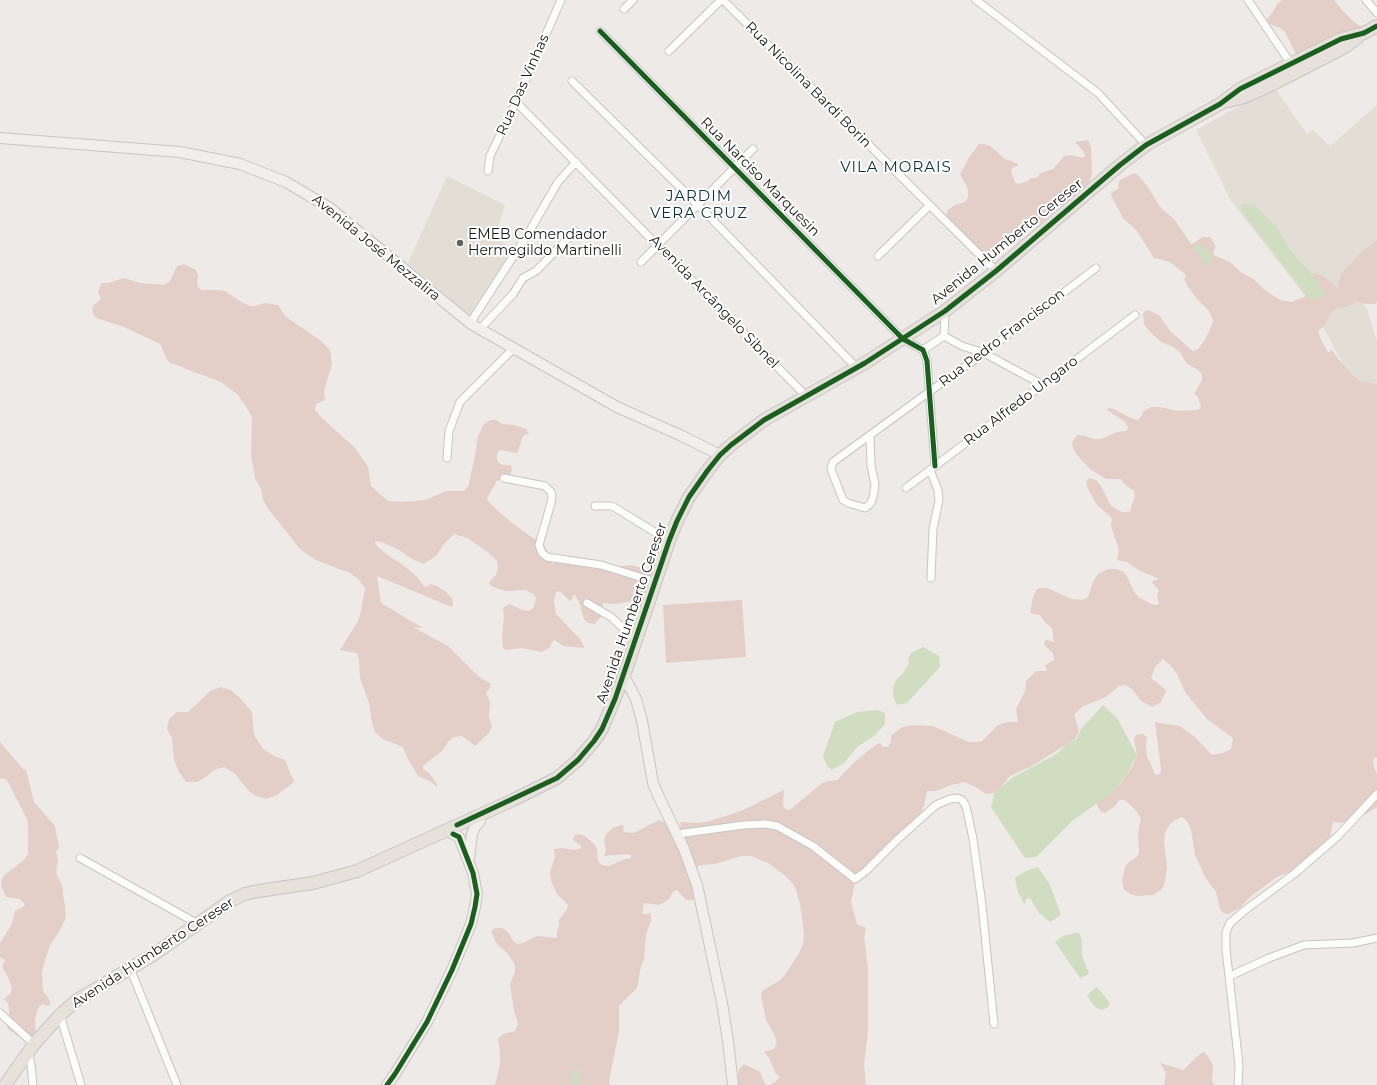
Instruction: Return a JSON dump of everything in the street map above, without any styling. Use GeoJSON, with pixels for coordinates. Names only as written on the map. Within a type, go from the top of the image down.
{"type":"FeatureCollection","features":[{"type":"Feature","properties":{"kind":"main road","name":"Avenida Humberto Cereser"},"geometry":{"type":"LineString","coordinates":[[5,1085],[31,1048],[60,1015],[77,1000],[153,955],[230,901],[245,894],[258,891],[313,883],[334,878],[357,871],[387,857],[424,846],[526,798],[553,780],[578,760],[602,729],[624,676],[669,541],[689,497],[720,455],[753,427],[903,339],[945,311],[996,271],[1120,165],[1146,145],[1220,104],[1240,89],[1341,39],[1364,32],[1377,26]]}},
{"type":"Feature","properties":{"kind":"main road","name":"Avenida Humberto Cereser"},"geometry":{"type":"LineString","coordinates":[[1220,104],[1244,97],[1275,83],[1345,48],[1364,32]]}},
{"type":"Feature","properties":{"kind":"main road","name":"Avenida José Mezzalira"},"geometry":{"type":"LineString","coordinates":[[0,138],[180,152],[225,160],[256,169],[286,182],[330,208],[475,326],[617,407],[720,455]]}},
{"type":"Feature","properties":{"kind":"main road"},"geometry":{"type":"LineString","coordinates":[[624,676],[636,699],[642,721],[653,783],[692,868],[697,885],[722,1003],[733,1085]]}},
{"type":"Feature","properties":{"kind":"main road"},"geometry":{"type":"LineString","coordinates":[[387,1085],[427,1022],[452,970],[471,924],[476,907],[476,894],[469,859],[459,837],[465,826],[475,827],[472,834],[469,859]]}},
{"type":"Feature","properties":{"kind":"street","name":"Rua Das Vinhas"},"geometry":{"type":"LineString","coordinates":[[488,171],[490,156],[516,102],[561,0]]}},
{"type":"Feature","properties":{"kind":"street"},"geometry":{"type":"LineString","coordinates":[[624,9],[633,0]]}},
{"type":"Feature","properties":{"kind":"street"},"geometry":{"type":"LineString","coordinates":[[669,51],[722,0]]}},
{"type":"Feature","properties":{"kind":"street","name":"Rua Nicolina Bardi Borin"},"geometry":{"type":"LineString","coordinates":[[722,0],[996,271]]}},
{"type":"Feature","properties":{"kind":"street"},"geometry":{"type":"LineString","coordinates":[[976,0],[1098,93],[1146,145]]}},
{"type":"Feature","properties":{"kind":"street"},"geometry":{"type":"LineString","coordinates":[[1248,0],[1291,64]]}},
{"type":"Feature","properties":{"kind":"street"},"geometry":{"type":"LineString","coordinates":[[1366,0],[1377,13]]}},
{"type":"Feature","properties":{"kind":"street","name":"Rua Narciso Marquesin"},"geometry":{"type":"LineString","coordinates":[[600,31],[903,339],[924,350]]}},
{"type":"Feature","properties":{"kind":"street"},"geometry":{"type":"LineString","coordinates":[[572,81],[698,205],[856,367]]}},
{"type":"Feature","properties":{"kind":"street","name":"Avenida Arcângelo Sibnel"},"geometry":{"type":"LineString","coordinates":[[516,102],[658,244],[806,396]]}},
{"type":"Feature","properties":{"kind":"street"},"geometry":{"type":"LineString","coordinates":[[641,262],[753,149]]}},
{"type":"Feature","properties":{"kind":"street"},"geometry":{"type":"LineString","coordinates":[[475,326],[474,317],[529,232],[558,182],[576,162]]}},
{"type":"Feature","properties":{"kind":"street"},"geometry":{"type":"LineString","coordinates":[[878,256],[930,206]]}},
{"type":"Feature","properties":{"kind":"street"},"geometry":{"type":"LineString","coordinates":[[475,326],[513,294],[523,278],[536,271],[576,231]]}},
{"type":"Feature","properties":{"kind":"street","name":"Rua Pedro Franciscon"},"geometry":{"type":"LineString","coordinates":[[870,435],[874,497],[871,503],[865,508],[843,500],[831,466],[833,462],[870,435],[929,392],[984,353],[1096,268]]}},
{"type":"Feature","properties":{"kind":"street"},"geometry":{"type":"LineString","coordinates":[[944,336],[945,311]]}},
{"type":"Feature","properties":{"kind":"street","name":"Rua Alfredo Ungaro"},"geometry":{"type":"LineString","coordinates":[[906,488],[1135,315]]}},
{"type":"Feature","properties":{"kind":"street"},"geometry":{"type":"LineString","coordinates":[[944,336],[962,346],[984,353],[1043,385]]}},
{"type":"Feature","properties":{"kind":"street"},"geometry":{"type":"LineString","coordinates":[[931,578],[933,530],[939,500],[932,468],[929,392],[924,350],[944,336]]}},
{"type":"Feature","properties":{"kind":"street"},"geometry":{"type":"LineString","coordinates":[[447,458],[449,431],[460,402],[514,348]]}},
{"type":"Feature","properties":{"kind":"street"},"geometry":{"type":"LineString","coordinates":[[504,478],[545,486],[551,492],[551,503],[539,546],[542,553],[547,556],[600,565],[656,582]]}},
{"type":"Feature","properties":{"kind":"street"},"geometry":{"type":"LineString","coordinates":[[595,506],[614,507],[669,541]]}},
{"type":"Feature","properties":{"kind":"street"},"geometry":{"type":"LineString","coordinates":[[587,603],[611,617],[636,640]]}},
{"type":"Feature","properties":{"kind":"street"},"geometry":{"type":"LineString","coordinates":[[1238,1085],[1239,1065],[1226,949],[1226,932],[1230,923],[1294,874],[1338,836],[1377,794]]}},
{"type":"Feature","properties":{"kind":"street"},"geometry":{"type":"LineString","coordinates":[[677,834],[744,825],[765,824],[777,826],[813,846],[855,878],[866,871],[897,840],[936,805],[950,799],[962,800],[966,806],[973,838],[982,905],[994,1024]]}},
{"type":"Feature","properties":{"kind":"street"},"geometry":{"type":"LineString","coordinates":[[80,858],[198,924]]}},
{"type":"Feature","properties":{"kind":"street"},"geometry":{"type":"LineString","coordinates":[[1230,976],[1269,958],[1304,945],[1353,943],[1377,938]]}},
{"type":"Feature","properties":{"kind":"street"},"geometry":{"type":"LineString","coordinates":[[130,968],[177,1085]]}},
{"type":"Feature","properties":{"kind":"street"},"geometry":{"type":"LineString","coordinates":[[0,1013],[31,1048],[33,1085]]}},
{"type":"Feature","properties":{"kind":"street"},"geometry":{"type":"LineString","coordinates":[[60,1015],[81,1085]]}},
{"type":"Feature","properties":{"kind":"shaded area"},"geometry":{"type":"Polygon","coordinates":[[[1283,0],[1334,0],[1354,22],[1366,30],[1297,56],[1285,32],[1268,23],[1267,19],[1277,4],[1283,0]]]}},
{"type":"Feature","properties":{"kind":"shaded area"},"geometry":{"type":"Polygon","coordinates":[[[1274,87],[1307,134],[1312,129],[1330,146],[1377,105],[1377,245],[1340,277],[1367,309],[1377,341],[1377,384],[1374,389],[1358,392],[1309,301],[1231,201],[1196,130],[1274,87]]]}},
{"type":"Feature","properties":{"kind":"shaded area"},"geometry":{"type":"Polygon","coordinates":[[[1088,140],[1091,147],[1092,173],[1090,180],[1079,198],[1059,206],[1043,221],[1026,231],[1015,244],[998,246],[986,254],[982,253],[950,223],[946,216],[948,210],[955,205],[965,202],[968,198],[968,189],[960,174],[979,144],[990,146],[1005,159],[1018,164],[1018,166],[1013,167],[1011,171],[1015,182],[1018,184],[1028,181],[1031,178],[1036,178],[1041,173],[1053,169],[1064,156],[1071,155],[1082,158],[1085,156],[1084,152],[1075,142],[1088,140]]]}},
{"type":"Feature","properties":{"kind":"shaded area"},"geometry":{"type":"Polygon","coordinates":[[[1134,173],[1138,175],[1147,186],[1161,208],[1174,219],[1191,244],[1202,237],[1210,237],[1216,246],[1213,252],[1214,255],[1230,262],[1242,273],[1252,278],[1265,290],[1280,300],[1291,302],[1304,297],[1313,289],[1310,276],[1313,273],[1323,276],[1339,289],[1338,282],[1341,274],[1360,254],[1377,240],[1377,302],[1375,304],[1367,304],[1355,302],[1350,306],[1336,309],[1329,315],[1325,325],[1318,331],[1320,338],[1328,352],[1332,350],[1353,376],[1363,382],[1377,384],[1377,758],[1374,758],[1373,764],[1377,775],[1377,807],[1366,814],[1345,822],[1333,822],[1330,837],[1301,867],[1277,877],[1250,897],[1240,908],[1228,914],[1223,913],[1220,909],[1216,892],[1205,877],[1195,855],[1191,829],[1186,820],[1182,817],[1171,823],[1165,832],[1164,843],[1167,869],[1162,889],[1153,895],[1138,896],[1130,894],[1124,889],[1122,881],[1125,867],[1138,856],[1138,832],[1141,818],[1132,806],[1124,800],[1119,800],[1116,805],[1105,813],[1100,811],[1097,804],[1120,784],[1132,767],[1137,755],[1134,739],[1136,735],[1143,734],[1147,737],[1147,756],[1155,774],[1157,775],[1160,774],[1161,769],[1155,722],[1180,726],[1196,738],[1212,755],[1223,753],[1231,749],[1233,738],[1207,719],[1185,692],[1177,674],[1163,659],[1155,667],[1151,678],[1166,690],[1161,702],[1152,707],[1141,701],[1132,689],[1126,685],[1119,686],[1106,697],[1083,706],[1074,715],[1079,731],[1075,739],[1032,766],[1010,776],[994,793],[986,794],[976,787],[964,782],[936,791],[927,791],[924,806],[920,815],[895,845],[895,847],[862,874],[855,883],[851,902],[857,924],[866,928],[864,937],[868,968],[868,1032],[864,1064],[866,1085],[769,1085],[780,1077],[776,1074],[769,1058],[764,1052],[774,1049],[777,1042],[766,1020],[761,995],[763,990],[779,981],[785,975],[803,945],[804,933],[800,904],[795,887],[787,877],[768,863],[751,856],[741,856],[715,864],[698,866],[696,897],[692,900],[686,900],[677,890],[673,892],[668,900],[659,905],[644,903],[642,913],[651,913],[651,920],[646,935],[644,959],[641,966],[637,988],[619,1006],[619,1031],[609,1081],[610,1085],[495,1085],[500,1065],[498,1039],[503,1034],[515,1031],[518,1023],[514,1011],[510,984],[515,972],[515,965],[508,954],[497,944],[491,932],[495,928],[502,928],[507,931],[517,944],[523,943],[537,936],[557,938],[559,920],[567,909],[568,905],[557,894],[551,881],[550,872],[555,857],[554,849],[561,848],[575,850],[581,848],[581,846],[573,840],[575,835],[579,834],[585,836],[595,845],[597,849],[598,861],[602,865],[609,866],[631,858],[631,855],[627,854],[604,856],[606,851],[604,840],[606,834],[613,828],[621,825],[624,826],[624,832],[634,833],[659,820],[677,829],[680,828],[680,822],[698,823],[710,821],[741,811],[784,790],[783,806],[787,810],[791,809],[822,783],[837,780],[858,759],[877,744],[881,743],[882,747],[888,747],[891,742],[891,736],[902,727],[914,725],[933,726],[969,742],[982,741],[997,726],[1007,722],[1018,722],[1016,709],[1025,691],[1026,681],[1036,671],[1047,671],[1045,665],[1054,660],[1053,653],[1044,643],[1046,640],[1054,642],[1052,628],[1040,615],[1030,613],[1033,597],[1037,589],[1047,588],[1072,599],[1082,600],[1088,597],[1093,582],[1098,574],[1108,569],[1116,569],[1122,571],[1126,575],[1135,593],[1140,598],[1151,604],[1159,604],[1157,596],[1159,590],[1152,583],[1154,580],[1158,580],[1157,578],[1140,571],[1127,562],[1117,560],[1119,550],[1111,526],[1112,518],[1097,505],[1088,489],[1086,482],[1089,478],[1096,480],[1101,486],[1111,506],[1122,512],[1130,511],[1135,495],[1134,491],[1125,485],[1121,479],[1106,479],[1090,469],[1077,455],[1073,448],[1072,442],[1077,435],[1094,439],[1102,439],[1117,432],[1127,431],[1128,427],[1125,422],[1107,410],[1108,408],[1114,409],[1137,420],[1144,411],[1151,407],[1160,407],[1177,411],[1196,410],[1200,409],[1201,406],[1197,396],[1194,394],[1202,380],[1202,374],[1197,369],[1187,364],[1180,352],[1161,342],[1150,332],[1144,324],[1143,314],[1148,310],[1159,315],[1171,332],[1193,351],[1198,349],[1204,341],[1213,320],[1209,311],[1188,287],[1184,279],[1186,277],[1184,273],[1170,262],[1154,258],[1137,231],[1123,218],[1111,193],[1119,188],[1118,184],[1120,180],[1134,173]]]}},
{"type":"Feature","properties":{"kind":"shaded area","name":"EMEB Comendador Hermegildo Martinelli"},"geometry":{"type":"Polygon","coordinates":[[[447,176],[505,205],[495,236],[513,250],[474,316],[468,314],[408,263],[447,176]]]}},
{"type":"Feature","properties":{"kind":"shaded area"},"geometry":{"type":"Polygon","coordinates":[[[1244,204],[1254,205],[1277,228],[1291,251],[1311,273],[1325,294],[1317,299],[1310,300],[1240,209],[1244,204]]]}},
{"type":"Feature","properties":{"kind":"shaded area"},"geometry":{"type":"Polygon","coordinates":[[[1201,244],[1212,256],[1210,260],[1212,264],[1208,266],[1194,250],[1193,246],[1201,244]]]}},
{"type":"Feature","properties":{"kind":"shaded area"},"geometry":{"type":"Polygon","coordinates":[[[184,264],[196,270],[198,275],[197,286],[202,290],[225,291],[250,306],[265,303],[278,305],[285,316],[321,341],[330,350],[332,364],[324,391],[325,400],[316,404],[315,410],[355,448],[368,467],[371,486],[388,501],[401,502],[426,500],[446,491],[464,491],[469,485],[478,436],[484,424],[491,420],[496,420],[502,424],[514,425],[526,429],[529,434],[524,435],[522,438],[518,452],[516,453],[501,450],[497,453],[498,462],[502,465],[511,465],[512,470],[510,475],[497,481],[487,498],[488,501],[506,518],[543,544],[550,555],[552,564],[567,556],[602,569],[631,565],[646,569],[650,573],[652,579],[648,592],[642,598],[616,604],[603,603],[601,617],[594,624],[588,623],[584,619],[579,602],[575,595],[573,595],[572,600],[570,601],[562,593],[558,591],[556,592],[554,601],[556,614],[580,639],[584,648],[563,646],[555,640],[549,648],[542,652],[522,648],[506,650],[503,648],[502,637],[504,616],[503,608],[510,604],[522,610],[529,611],[534,607],[536,598],[533,594],[525,590],[505,591],[491,586],[489,582],[496,575],[498,567],[497,561],[489,553],[467,538],[454,534],[444,544],[436,556],[423,564],[410,558],[399,550],[382,542],[375,541],[378,547],[403,565],[417,577],[424,586],[426,587],[431,584],[437,586],[452,598],[453,603],[452,607],[377,576],[381,603],[423,628],[413,627],[448,646],[478,676],[491,684],[486,693],[490,702],[489,716],[492,727],[489,733],[475,746],[462,736],[454,737],[442,751],[423,766],[423,769],[429,773],[435,781],[437,787],[431,782],[418,776],[403,747],[383,739],[375,732],[369,703],[360,678],[357,653],[340,650],[358,621],[365,588],[358,579],[350,573],[318,561],[300,549],[269,510],[263,500],[261,489],[255,478],[251,455],[252,417],[237,394],[221,382],[170,363],[166,358],[160,344],[124,327],[94,316],[92,309],[101,299],[98,292],[101,283],[108,283],[124,278],[140,283],[164,285],[170,281],[177,266],[184,264]]]}},
{"type":"Feature","properties":{"kind":"shaded area"},"geometry":{"type":"Polygon","coordinates":[[[742,600],[746,657],[666,663],[663,605],[742,600]]]}},
{"type":"Feature","properties":{"kind":"shaded area"},"geometry":{"type":"Polygon","coordinates":[[[923,647],[939,656],[940,667],[907,703],[897,705],[893,696],[893,687],[897,679],[909,664],[908,659],[911,653],[923,647]]]}},
{"type":"Feature","properties":{"kind":"shaded area"},"geometry":{"type":"Polygon","coordinates":[[[221,687],[231,690],[252,712],[254,735],[263,749],[274,756],[285,760],[294,782],[277,795],[266,799],[256,796],[248,790],[235,774],[224,767],[214,770],[197,782],[186,782],[179,772],[174,760],[172,738],[167,729],[169,719],[177,712],[188,712],[210,691],[221,687]]]}},
{"type":"Feature","properties":{"kind":"shaded area"},"geometry":{"type":"Polygon","coordinates":[[[1103,705],[1117,718],[1137,755],[1127,774],[1112,793],[1072,821],[1036,857],[1025,858],[991,807],[995,792],[1012,778],[1058,753],[1069,742],[1076,740],[1081,729],[1103,705]]]}},
{"type":"Feature","properties":{"kind":"shaded area"},"geometry":{"type":"Polygon","coordinates":[[[878,710],[885,713],[885,724],[874,736],[857,747],[844,763],[832,770],[827,766],[823,756],[835,722],[857,712],[878,710]]]}},
{"type":"Feature","properties":{"kind":"shaded area"},"geometry":{"type":"Polygon","coordinates":[[[0,742],[24,770],[26,770],[34,802],[55,826],[59,848],[56,851],[58,861],[56,873],[62,885],[66,915],[59,932],[50,945],[44,964],[42,973],[43,991],[51,1004],[48,1006],[42,1004],[38,1008],[35,1019],[35,1037],[18,1036],[8,1029],[7,1026],[9,1008],[8,1003],[4,999],[11,993],[12,989],[8,977],[2,967],[5,960],[0,957],[0,943],[11,926],[15,911],[23,907],[25,904],[20,899],[6,897],[1,885],[4,875],[23,861],[28,854],[28,825],[27,819],[7,780],[3,778],[0,779],[0,742]]]}},
{"type":"Feature","properties":{"kind":"shaded area"},"geometry":{"type":"Polygon","coordinates":[[[1038,867],[1050,885],[1061,915],[1050,922],[1039,913],[1030,898],[1026,899],[1025,905],[1018,892],[1015,878],[1026,871],[1038,867]]]}},
{"type":"Feature","properties":{"kind":"shaded area"},"geometry":{"type":"Polygon","coordinates":[[[1079,932],[1082,941],[1082,955],[1089,974],[1080,978],[1055,942],[1063,936],[1079,932]]]}},
{"type":"Feature","properties":{"kind":"shaded area"},"geometry":{"type":"Polygon","coordinates":[[[1097,987],[1110,1003],[1107,1008],[1101,1010],[1094,1006],[1087,995],[1097,987]]]}},
{"type":"Feature","properties":{"kind":"shaded area"},"geometry":{"type":"Polygon","coordinates":[[[1204,1052],[1213,1065],[1212,1081],[1214,1085],[1164,1085],[1166,1073],[1160,1063],[1183,1070],[1204,1052]]]}},
{"type":"Feature","properties":{"kind":"shaded area"},"geometry":{"type":"Polygon","coordinates":[[[744,1064],[760,1072],[766,1085],[736,1085],[739,1069],[744,1064]]]}},
{"type":"Feature","properties":{"kind":"shaded area"},"geometry":{"type":"Polygon","coordinates":[[[580,1069],[580,1085],[572,1085],[572,1070],[580,1069]]]}},
{"type":"Feature","properties":{"kind":"cycle path"},"geometry":{"type":"LineString","coordinates":[[457,825],[557,778],[578,760],[594,741],[602,729],[615,699],[677,521],[689,497],[708,470],[720,455],[731,445],[764,420],[865,363],[945,311],[996,271],[1120,165],[1146,145],[1220,104],[1240,89],[1341,39],[1364,33],[1377,26]]}},
{"type":"Feature","properties":{"kind":"cycle path"},"geometry":{"type":"LineString","coordinates":[[600,31],[903,339],[923,350],[927,361],[935,466]]}},
{"type":"Feature","properties":{"kind":"cycle path"},"geometry":{"type":"LineString","coordinates":[[387,1085],[427,1022],[452,970],[471,924],[477,894],[473,873],[459,837],[453,834]]}},
{"type":"Feature","properties":{"kind":"place","name":"EMEB Comendador Hermegildo Martinelli"},"geometry":{"type":"Point","coordinates":[460,243]}},
{"type":"Feature","properties":{"kind":"district","name":"VILA MORAIS"},"geometry":{"type":"Point","coordinates":[896,168]}},
{"type":"Feature","properties":{"kind":"district","name":"JARDIM VERA CRUZ"},"geometry":{"type":"Point","coordinates":[699,206]}}]}
